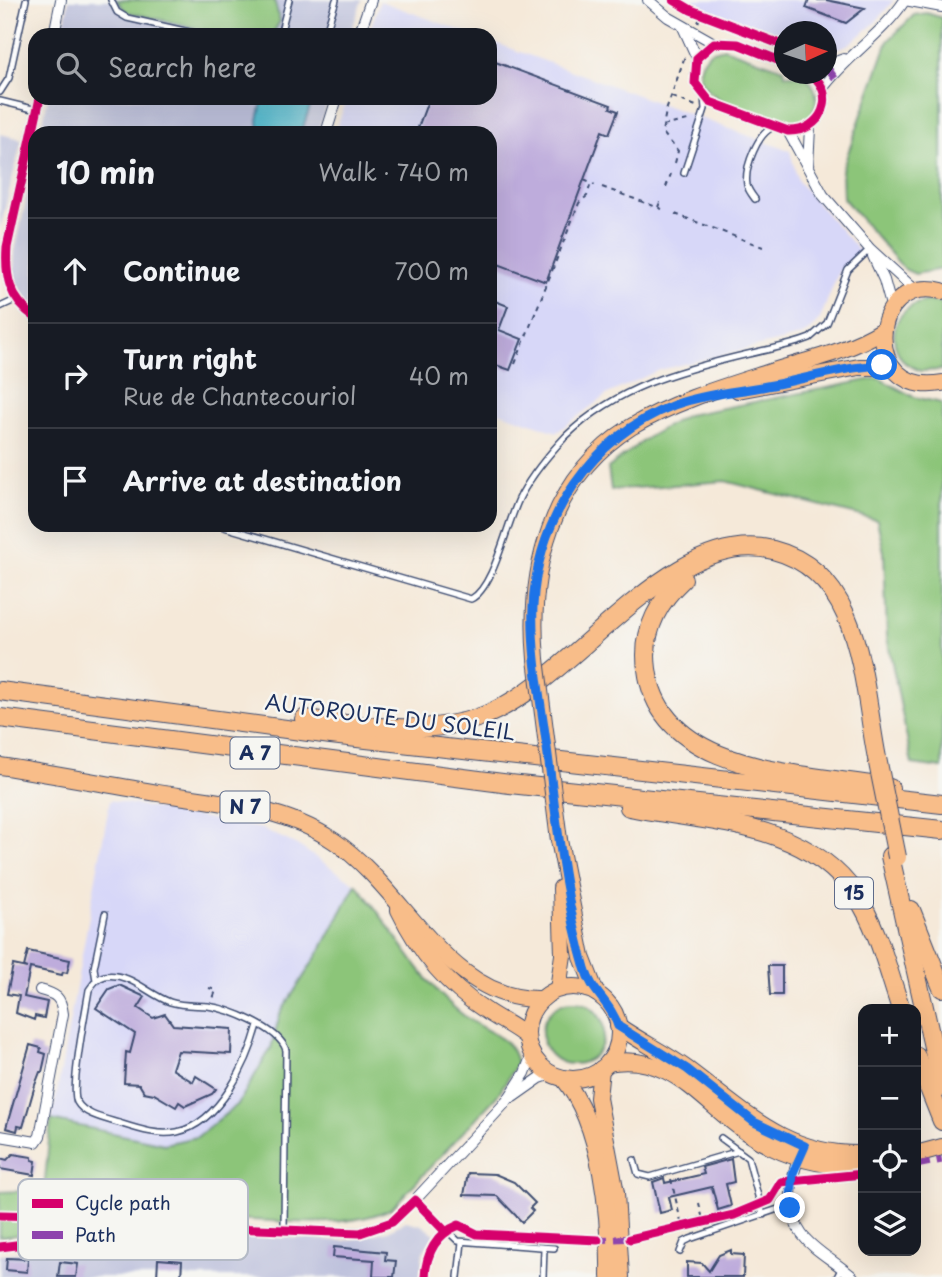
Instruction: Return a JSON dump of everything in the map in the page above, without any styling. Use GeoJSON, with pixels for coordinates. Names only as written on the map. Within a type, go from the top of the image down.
{"type":"FeatureCollection","features":[{"type":"Feature","properties":{"kind":"highway"},"geometry":{"type":"LineString","coordinates":[[153,712],[257,715],[373,727],[416,728],[460,723],[482,717],[517,698],[694,561],[722,550],[758,548],[783,553],[808,566],[828,582],[842,604],[855,642],[874,758]]}},
{"type":"Feature","properties":{"kind":"highway"},"geometry":{"type":"LineString","coordinates":[[942,798],[742,763],[719,756],[688,739],[664,715],[648,677],[647,640],[653,619],[665,597],[693,571],[730,556],[754,555],[774,559],[810,577],[831,600],[845,634],[874,758],[894,857],[942,1087]]}},
{"type":"Feature","properties":{"kind":"highway","name":"AUTOROUTE DU SOLEIL"},"geometry":{"type":"LineString","coordinates":[[0,691],[514,757],[942,804]]}},
{"type":"Feature","properties":{"kind":"highway","name":"A 7"},"geometry":{"type":"LineString","coordinates":[[0,718],[521,785],[942,830]]}},
{"type":"Feature","properties":{"kind":"highway","name":"15"},"geometry":{"type":"LineString","coordinates":[[521,785],[751,828],[776,835],[811,851],[842,879],[861,905],[883,955],[899,1004]]}},
{"type":"Feature","properties":{"kind":"highway"},"geometry":{"type":"LineString","coordinates":[[894,857],[942,988]]}},
{"type":"Feature","properties":{"kind":"highway"},"geometry":{"type":"LineString","coordinates":[[920,1067],[942,1121]]}},
{"type":"Feature","properties":{"kind":"main road"},"geometry":{"type":"LineString","coordinates":[[939,386],[911,381],[892,367],[886,355],[883,330],[892,309],[916,291],[940,290]]}},
{"type":"Feature","properties":{"kind":"main road"},"geometry":{"type":"LineString","coordinates":[[621,1277],[617,1193],[598,1098],[604,1066],[615,1052],[618,1026],[614,1013],[596,993],[582,957],[559,840],[536,659],[533,607],[536,576],[552,521],[578,479],[610,443],[630,428],[673,406],[845,349],[883,330]]}},
{"type":"Feature","properties":{"kind":"main road"},"geometry":{"type":"LineString","coordinates":[[711,394],[764,387],[859,367],[892,367]]}},
{"type":"Feature","properties":{"kind":"main road","name":"N 7"},"geometry":{"type":"LineString","coordinates":[[0,766],[284,814],[334,841],[391,892],[458,968],[479,983],[513,999],[542,999]]}},
{"type":"Feature","properties":{"kind":"main road"},"geometry":{"type":"LineString","coordinates":[[558,989],[563,955],[559,840]]}},
{"type":"Feature","properties":{"kind":"main road","name":"N 7"},"geometry":{"type":"LineString","coordinates":[[391,892],[408,930],[430,963],[484,1010],[527,1037]]}},
{"type":"Feature","properties":{"kind":"main road"},"geometry":{"type":"LineString","coordinates":[[596,993],[584,988],[558,989],[542,999],[533,1010],[527,1037],[532,1054],[557,1076],[582,1108],[598,1163],[607,1215],[609,1277]]}},
{"type":"Feature","properties":{"kind":"main road"},"geometry":{"type":"LineString","coordinates":[[618,1026],[687,1069],[754,1122],[802,1153],[858,1154]]}},
{"type":"Feature","properties":{"kind":"main road"},"geometry":{"type":"LineString","coordinates":[[557,1076],[583,1078],[604,1066],[637,1059],[676,1076],[747,1133],[834,1166],[858,1166]]}},
{"type":"Feature","properties":{"kind":"main road"},"geometry":{"type":"LineString","coordinates":[[921,1152],[942,1147]]}},
{"type":"Feature","properties":{"kind":"street"},"geometry":{"type":"LineString","coordinates":[[55,28],[61,0]]}},
{"type":"Feature","properties":{"kind":"street"},"geometry":{"type":"LineString","coordinates":[[361,28],[371,0]]}},
{"type":"Feature","properties":{"kind":"street"},"geometry":{"type":"LineString","coordinates":[[648,0],[683,27],[695,30],[714,43],[738,44],[774,59]]}},
{"type":"Feature","properties":{"kind":"street"},"geometry":{"type":"LineString","coordinates":[[683,27],[697,58],[695,83],[704,97],[788,131],[801,131],[810,127],[821,114],[822,89],[848,57],[883,30],[905,0],[942,7]]}},
{"type":"Feature","properties":{"kind":"street"},"geometry":{"type":"LineString","coordinates":[[697,58],[714,43]]}},
{"type":"Feature","properties":{"kind":"street"},"geometry":{"type":"LineString","coordinates":[[837,61],[848,57]]}},
{"type":"Feature","properties":{"kind":"street"},"geometry":{"type":"LineString","coordinates":[[818,84],[822,89]]}},
{"type":"Feature","properties":{"kind":"street"},"geometry":{"type":"LineString","coordinates":[[33,126],[38,105]]}},
{"type":"Feature","properties":{"kind":"street"},"geometry":{"type":"LineString","coordinates":[[328,126],[335,105]]}},
{"type":"Feature","properties":{"kind":"street"},"geometry":{"type":"LineString","coordinates":[[808,171],[810,127]]}},
{"type":"Feature","properties":{"kind":"street"},"geometry":{"type":"LineString","coordinates":[[788,131],[822,195],[870,249],[916,291]]}},
{"type":"Feature","properties":{"kind":"street"},"geometry":{"type":"LineString","coordinates":[[28,151],[7,247],[5,270],[15,300],[28,311]]}},
{"type":"Feature","properties":{"kind":"street"},"geometry":{"type":"LineString","coordinates":[[870,249],[884,280],[892,309]]}},
{"type":"Feature","properties":{"kind":"street"},"geometry":{"type":"LineString","coordinates":[[0,1136],[30,1142],[36,1142],[40,1136],[62,1014],[62,1002],[55,994],[40,990]]}},
{"type":"Feature","properties":{"kind":"street"},"geometry":{"type":"LineString","coordinates":[[248,1228],[360,1233],[392,1222],[507,1101],[525,1073],[532,1054]]}},
{"type":"Feature","properties":{"kind":"street"},"geometry":{"type":"LineString","coordinates":[[507,1101],[541,1078],[557,1076]]}},
{"type":"Feature","properties":{"kind":"street"},"geometry":{"type":"LineString","coordinates":[[802,1153],[793,1173],[790,1208],[793,1225],[839,1272],[853,1277]]}},
{"type":"Feature","properties":{"kind":"street"},"geometry":{"type":"LineString","coordinates":[[0,1215],[18,1215]]}},
{"type":"Feature","properties":{"kind":"street"},"geometry":{"type":"LineString","coordinates":[[0,1247],[18,1245]]}},
{"type":"Feature","properties":{"kind":"lane"},"geometry":{"type":"LineString","coordinates":[[0,92],[9,78],[26,0]]}},
{"type":"Feature","properties":{"kind":"lane"},"geometry":{"type":"LineString","coordinates":[[111,0],[117,12],[127,18],[172,28]]}},
{"type":"Feature","properties":{"kind":"lane"},"geometry":{"type":"LineString","coordinates":[[282,28],[289,0]]}},
{"type":"Feature","properties":{"kind":"lane"},"geometry":{"type":"LineString","coordinates":[[327,28],[336,0]]}},
{"type":"Feature","properties":{"kind":"lane"},"geometry":{"type":"LineString","coordinates":[[684,173],[705,109],[704,97]]}},
{"type":"Feature","properties":{"kind":"lane"},"geometry":{"type":"LineString","coordinates":[[0,101],[37,110]]}},
{"type":"Feature","properties":{"kind":"lane"},"geometry":{"type":"LineString","coordinates":[[755,200],[748,187],[748,170],[760,138],[765,132],[777,127]]}},
{"type":"Feature","properties":{"kind":"lane"},"geometry":{"type":"LineString","coordinates":[[241,532],[471,599],[483,588],[492,572],[513,510],[530,481],[550,453],[585,419],[626,392],[664,375],[810,338],[827,323],[848,270],[870,249]]}},
{"type":"Feature","properties":{"kind":"lane"},"geometry":{"type":"LineString","coordinates":[[0,307],[15,300]]}},
{"type":"Feature","properties":{"kind":"lane"},"geometry":{"type":"LineString","coordinates":[[96,980],[94,968],[105,914]]}},
{"type":"Feature","properties":{"kind":"lane"},"geometry":{"type":"LineString","coordinates":[[258,1024],[252,1048],[224,1095],[198,1124],[178,1132],[164,1133],[116,1123],[84,1110],[74,1093],[89,990],[96,980],[106,976],[130,980],[168,1002],[211,1007],[258,1024],[281,1040],[286,1050],[284,1228]]}},
{"type":"Feature","properties":{"kind":"lane"},"geometry":{"type":"LineString","coordinates":[[721,1138],[750,1162],[763,1215]]}},
{"type":"Feature","properties":{"kind":"lane"},"geometry":{"type":"LineString","coordinates":[[634,1160],[636,1170],[642,1177],[669,1172],[739,1151]]}},
{"type":"Feature","properties":{"kind":"lane"},"geometry":{"type":"LineString","coordinates":[[415,1200],[446,1232],[462,1242],[554,1248]]}},
{"type":"Feature","properties":{"kind":"lane"},"geometry":{"type":"LineString","coordinates":[[680,1252],[684,1242],[790,1208]]}},
{"type":"Feature","properties":{"kind":"lane"},"geometry":{"type":"LineString","coordinates":[[458,1277],[462,1242]]}},
{"type":"Feature","properties":{"kind":"lane"},"geometry":{"type":"LineString","coordinates":[[543,1277],[544,1248]]}},
{"type":"Feature","properties":{"kind":"path"},"geometry":{"type":"LineString","coordinates":[[697,24],[701,14]]}},
{"type":"Feature","properties":{"kind":"path"},"geometry":{"type":"LineString","coordinates":[[675,163],[678,151],[662,132],[689,45]]}},
{"type":"Feature","properties":{"kind":"path"},"geometry":{"type":"LineString","coordinates":[[671,96],[700,107],[699,112]]}},
{"type":"Feature","properties":{"kind":"path"},"geometry":{"type":"LineString","coordinates":[[663,126],[695,119]]}},
{"type":"Feature","properties":{"kind":"path"},"geometry":{"type":"LineString","coordinates":[[666,187],[671,174]]}},
{"type":"Feature","properties":{"kind":"path"},"geometry":{"type":"LineString","coordinates":[[584,180],[595,185]]}},
{"type":"Feature","properties":{"kind":"path"},"geometry":{"type":"LineString","coordinates":[[515,364],[579,203],[587,195],[591,183]]}},
{"type":"Feature","properties":{"kind":"path"},"geometry":{"type":"LineString","coordinates":[[603,187],[662,209]]}},
{"type":"Feature","properties":{"kind":"path"},"geometry":{"type":"LineString","coordinates":[[658,208],[662,198]]}},
{"type":"Feature","properties":{"kind":"path"},"geometry":{"type":"LineString","coordinates":[[675,214],[763,247]]}},
{"type":"Feature","properties":{"kind":"path"},"geometry":{"type":"LineString","coordinates":[[209,988],[215,990],[214,993]]}},
{"type":"Feature","properties":{"kind":"path"},"geometry":{"type":"LineString","coordinates":[[669,1172],[681,1222],[702,1217]]}},
{"type":"Feature","properties":{"kind":"path"},"geometry":{"type":"LineString","coordinates":[[699,1203],[705,1236]]}},
{"type":"Feature","properties":{"kind":"shaded area"},"geometry":{"type":"Polygon","coordinates":[[[69,0],[362,0],[352,28],[63,28],[69,0]]]}},
{"type":"Feature","properties":{"kind":"shaded area"},"geometry":{"type":"Polygon","coordinates":[[[681,0],[894,0],[875,23],[849,44],[837,49],[837,21],[774,21],[774,36],[681,0]]]}},
{"type":"Feature","properties":{"kind":"shaded area"},"geometry":{"type":"Polygon","coordinates":[[[380,1],[454,28],[370,28],[380,1]]]}},
{"type":"Feature","properties":{"kind":"shaded area"},"geometry":{"type":"Polygon","coordinates":[[[497,44],[790,151],[798,181],[860,252],[839,271],[820,319],[811,330],[801,336],[659,370],[608,394],[557,432],[497,411],[497,126],[337,126],[345,105],[497,105],[497,44]]]}},
{"type":"Feature","properties":{"kind":"shaded area"},"geometry":{"type":"Polygon","coordinates":[[[47,105],[327,105],[319,126],[42,126],[47,105]]]}},
{"type":"Feature","properties":{"kind":"shaded area"},"geometry":{"type":"Polygon","coordinates":[[[0,134],[22,139],[0,229],[0,134]]]}},
{"type":"Feature","properties":{"kind":"shaded area"},"geometry":{"type":"Polygon","coordinates":[[[28,191],[28,301],[20,293],[14,273],[15,252],[28,191]]]}},
{"type":"Feature","properties":{"kind":"shaded area"},"geometry":{"type":"Polygon","coordinates":[[[110,800],[263,829],[297,845],[356,884],[323,946],[280,1014],[271,1048],[238,1104],[197,1137],[164,1144],[52,1120],[110,800]]]}},
{"type":"Feature","properties":{"kind":"shaded area"},"geometry":{"type":"Polygon","coordinates":[[[406,1221],[422,1225],[435,1234],[423,1252],[420,1277],[0,1277],[0,1254],[18,1253],[18,1260],[248,1260],[248,1236],[344,1241],[388,1231],[406,1221]]]}},
{"type":"Feature","properties":{"kind":"green space"},"geometry":{"type":"Polygon","coordinates":[[[116,0],[274,0],[280,21],[276,28],[196,28],[127,12],[116,0]]]}},
{"type":"Feature","properties":{"kind":"green space"},"geometry":{"type":"Polygon","coordinates":[[[927,13],[942,18],[942,269],[915,274],[904,269],[843,198],[842,170],[888,41],[914,15],[927,13]]]}},
{"type":"Feature","properties":{"kind":"green space"},"geometry":{"type":"Polygon","coordinates":[[[724,48],[774,66],[774,84],[812,84],[816,92],[816,102],[809,119],[791,125],[742,109],[710,92],[701,81],[700,67],[710,52],[724,48]]]}},
{"type":"Feature","properties":{"kind":"green space"},"geometry":{"type":"Polygon","coordinates":[[[929,301],[942,303],[942,370],[920,371],[905,363],[898,353],[894,333],[901,315],[908,308],[929,301]]]}},
{"type":"Feature","properties":{"kind":"green space"},"geometry":{"type":"Polygon","coordinates":[[[878,378],[914,397],[942,403],[942,768],[912,764],[887,637],[884,552],[877,520],[725,481],[611,490],[608,468],[648,437],[687,415],[878,378]]]}},
{"type":"Feature","properties":{"kind":"green space"},"geometry":{"type":"Polygon","coordinates":[[[356,884],[435,988],[467,1018],[505,1041],[515,1055],[517,1064],[497,1096],[392,1208],[344,1221],[248,1220],[248,1179],[45,1179],[51,1120],[164,1144],[197,1137],[238,1104],[271,1048],[280,1014],[323,946],[356,884]]]}},
{"type":"Feature","properties":{"kind":"green space"},"geometry":{"type":"Polygon","coordinates":[[[567,1002],[579,1002],[595,1011],[602,1021],[602,1045],[595,1055],[579,1064],[567,1064],[556,1059],[547,1050],[542,1039],[542,1027],[547,1016],[556,1007],[567,1002]]]}},
{"type":"Feature","properties":{"kind":"green space"},"geometry":{"type":"Polygon","coordinates":[[[18,1191],[18,1235],[0,1237],[0,1192],[18,1191]]]}},
{"type":"Feature","properties":{"kind":"water"},"geometry":{"type":"Polygon","coordinates":[[[261,105],[311,105],[303,126],[259,126],[261,105]]]}},
{"type":"Feature","properties":{"kind":"building"},"geometry":{"type":"Polygon","coordinates":[[[809,0],[826,0],[865,8],[846,23],[806,8],[809,0]]]}},
{"type":"Feature","properties":{"kind":"building"},"geometry":{"type":"Polygon","coordinates":[[[497,63],[611,105],[610,108],[618,111],[609,134],[602,131],[546,282],[497,264],[497,126],[419,126],[426,105],[497,105],[497,63]]]}},
{"type":"Feature","properties":{"kind":"building"},"geometry":{"type":"Polygon","coordinates":[[[497,302],[508,306],[499,330],[522,339],[510,370],[497,365],[497,302]]]}},
{"type":"Feature","properties":{"kind":"building"},"geometry":{"type":"Polygon","coordinates":[[[28,951],[70,960],[67,973],[63,972],[62,975],[30,968],[24,997],[47,1002],[44,1018],[35,1016],[34,1020],[16,1013],[19,996],[7,994],[13,965],[27,968],[24,967],[28,951]]]}},
{"type":"Feature","properties":{"kind":"building"},"geometry":{"type":"Polygon","coordinates":[[[768,966],[782,966],[782,995],[770,995],[768,966]]]}},
{"type":"Feature","properties":{"kind":"building"},"geometry":{"type":"Polygon","coordinates":[[[119,985],[145,997],[138,1008],[153,1018],[165,1014],[173,1025],[232,1029],[231,1054],[178,1051],[172,1069],[193,1082],[196,1076],[216,1089],[212,1094],[185,1106],[179,1102],[176,1107],[154,1094],[144,1092],[139,1084],[124,1083],[126,1052],[130,1053],[135,1034],[96,1008],[109,989],[119,985]]]}},
{"type":"Feature","properties":{"kind":"building"},"geometry":{"type":"Polygon","coordinates":[[[30,1045],[41,1048],[40,1052],[46,1054],[23,1127],[18,1126],[17,1131],[6,1128],[30,1045]]]}},
{"type":"Feature","properties":{"kind":"building"},"geometry":{"type":"Polygon","coordinates":[[[13,1154],[32,1157],[32,1160],[36,1161],[34,1175],[0,1169],[0,1158],[7,1160],[13,1154]]]}},
{"type":"Feature","properties":{"kind":"building"},"geometry":{"type":"Polygon","coordinates":[[[731,1159],[734,1182],[726,1184],[731,1206],[718,1210],[712,1187],[669,1197],[672,1210],[660,1213],[653,1182],[664,1178],[665,1183],[704,1174],[702,1167],[731,1159]]]}},
{"type":"Feature","properties":{"kind":"building"},"geometry":{"type":"Polygon","coordinates":[[[468,1173],[495,1174],[514,1182],[535,1203],[530,1208],[533,1211],[522,1222],[497,1196],[464,1195],[468,1173]]]}},
{"type":"Feature","properties":{"kind":"building"},"geometry":{"type":"Polygon","coordinates":[[[334,1247],[386,1252],[385,1260],[396,1261],[394,1277],[373,1277],[374,1260],[333,1257],[334,1247]]]}},
{"type":"Feature","properties":{"kind":"building"},"geometry":{"type":"Polygon","coordinates":[[[731,1250],[731,1254],[744,1255],[743,1277],[687,1277],[687,1262],[702,1263],[709,1271],[719,1255],[731,1250]]]}},
{"type":"Feature","properties":{"kind":"building"},"geometry":{"type":"Polygon","coordinates":[[[7,1258],[28,1260],[27,1272],[6,1270],[7,1258]]]}},
{"type":"Feature","properties":{"kind":"building"},"geometry":{"type":"Polygon","coordinates":[[[158,1260],[182,1261],[181,1277],[157,1277],[158,1260]]]}},
{"type":"Feature","properties":{"kind":"building"},"geometry":{"type":"Polygon","coordinates":[[[60,1262],[78,1264],[76,1277],[58,1277],[60,1262]]]}},
{"type":"Feature","properties":{"kind":"marked path"},"geometry":{"type":"LineString","coordinates":[[921,1164],[942,1160]]}},
{"type":"Feature","properties":{"kind":"marked path"},"geometry":{"type":"LineString","coordinates":[[594,1240],[636,1238]]}},
{"type":"Feature","properties":{"kind":"cycle path"},"geometry":{"type":"LineString","coordinates":[[674,0],[691,10],[774,42]]}},
{"type":"Feature","properties":{"kind":"cycle path"},"geometry":{"type":"LineString","coordinates":[[774,59],[738,44],[714,43],[697,58],[695,83],[710,102],[788,131],[800,130],[817,119],[825,102],[820,84]]}},
{"type":"Feature","properties":{"kind":"cycle path"},"geometry":{"type":"LineString","coordinates":[[34,126],[38,105]]}},
{"type":"Feature","properties":{"kind":"cycle path"},"geometry":{"type":"LineString","coordinates":[[28,152],[7,247],[7,258],[10,286],[19,303],[28,312]]}},
{"type":"Feature","properties":{"kind":"cycle path"},"geometry":{"type":"LineString","coordinates":[[630,1239],[734,1215],[770,1200],[781,1182],[858,1174]]}},
{"type":"Feature","properties":{"kind":"cycle path"},"geometry":{"type":"LineString","coordinates":[[248,1229],[360,1233],[392,1222],[415,1200],[446,1232]]}},
{"type":"Feature","properties":{"kind":"cycle path"},"geometry":{"type":"LineString","coordinates":[[0,1215],[18,1215]]}},
{"type":"Feature","properties":{"kind":"cycle path"},"geometry":{"type":"LineString","coordinates":[[425,1277],[430,1253],[438,1239],[459,1225],[477,1234],[598,1240]]}},
{"type":"Feature","properties":{"kind":"cycle path"},"geometry":{"type":"LineString","coordinates":[[0,1247],[18,1245]]}},
{"type":"Feature","properties":{"kind":"route"},"geometry":{"type":"LineString","coordinates":[[790,1208],[795,1163],[805,1146],[754,1122],[687,1069],[618,1026],[614,1013],[607,1002],[596,993],[586,971],[559,840],[536,659],[533,607],[536,576],[552,521],[564,501],[591,462],[630,428],[673,406],[711,394],[764,387],[834,371],[882,365]]}}]}
